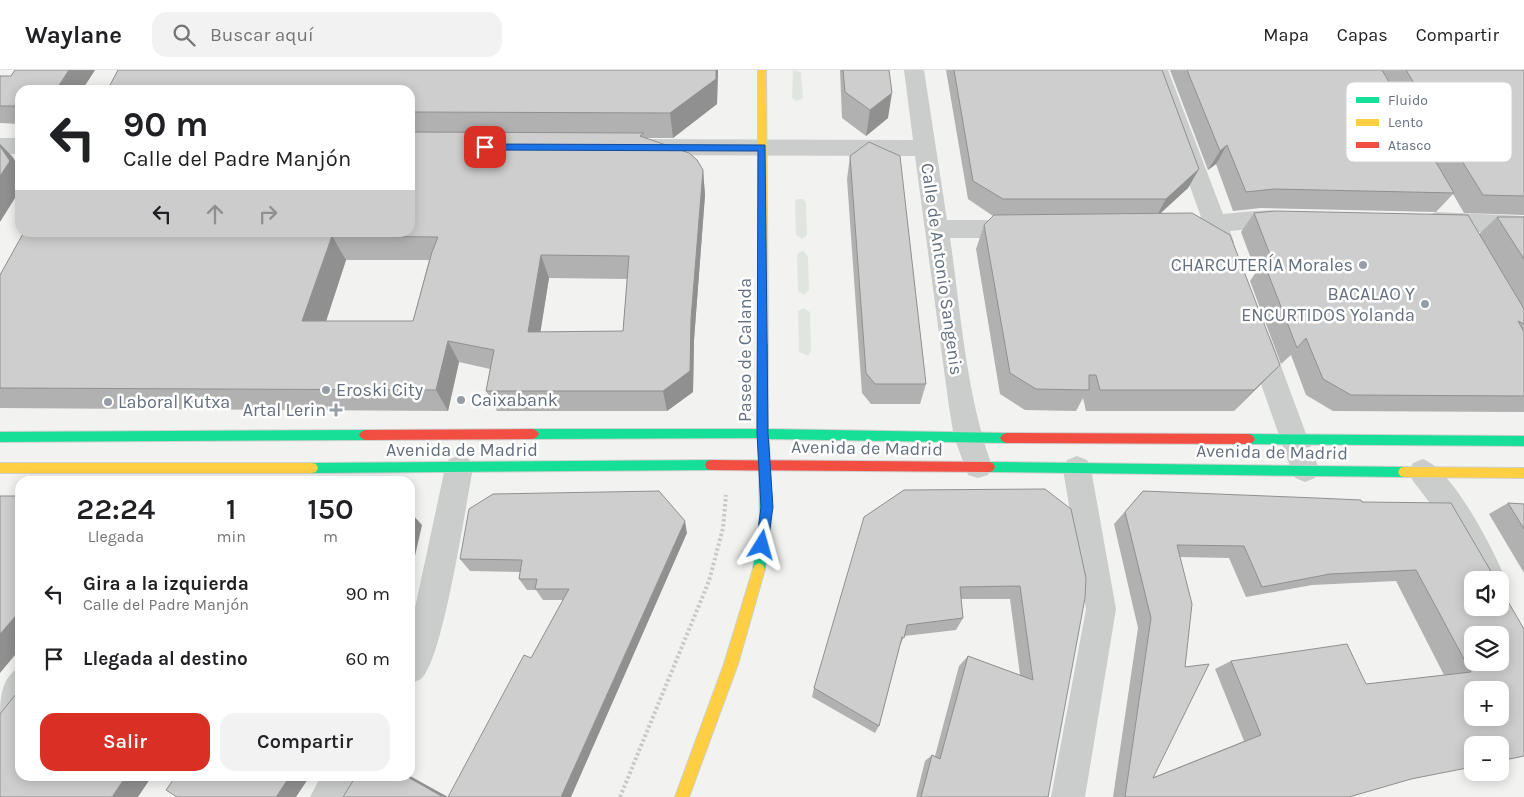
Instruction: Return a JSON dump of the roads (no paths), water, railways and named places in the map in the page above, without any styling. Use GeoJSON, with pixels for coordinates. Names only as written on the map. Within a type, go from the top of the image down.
{"type":"FeatureCollection","features":[{"type":"Feature","properties":{"kind":"main road","name":"Paseo de Calanda"},"geometry":{"type":"LineString","coordinates":[[682,797],[733,654],[756,579],[767,507],[763,433],[762,70]]}},
{"type":"Feature","properties":{"kind":"main road","name":"Avenida de Madrid"},"geometry":{"type":"LineString","coordinates":[[0,437],[763,433],[968,437],[1524,441]]}},
{"type":"Feature","properties":{"kind":"main road","name":"Avenida de Madrid"},"geometry":{"type":"LineString","coordinates":[[0,468],[188,474],[764,464],[890,467],[1305,469],[1524,473]]}},
{"type":"Feature","properties":{"kind":"street","name":"Calle de Antonio Sangenis"},"geometry":{"type":"LineString","coordinates":[[914,70],[935,229],[968,437],[978,466]]}},
{"type":"Feature","properties":{"kind":"street"},"geometry":{"type":"LineString","coordinates":[[1158,70],[1229,262]]}},
{"type":"Feature","properties":{"kind":"street"},"geometry":{"type":"LineString","coordinates":[[0,146],[15,146]]}},
{"type":"Feature","properties":{"kind":"street"},"geometry":{"type":"LineString","coordinates":[[614,147],[924,148]]}},
{"type":"Feature","properties":{"kind":"street"},"geometry":{"type":"LineString","coordinates":[[1157,228],[1216,225],[1261,219],[1310,220]]}},
{"type":"Feature","properties":{"kind":"street"},"geometry":{"type":"LineString","coordinates":[[1418,221],[1524,225]]}},
{"type":"Feature","properties":{"kind":"street"},"geometry":{"type":"LineString","coordinates":[[935,229],[1041,229]]}},
{"type":"Feature","properties":{"kind":"street"},"geometry":{"type":"LineString","coordinates":[[1250,317],[1305,469]]}},
{"type":"Feature","properties":{"kind":"street"},"geometry":{"type":"LineString","coordinates":[[415,658],[429,620],[459,468]]}},
{"type":"Feature","properties":{"kind":"street"},"geometry":{"type":"LineString","coordinates":[[1068,797],[1101,610],[1077,469]]}},
{"type":"Feature","properties":{"kind":"street"},"geometry":{"type":"LineString","coordinates":[[1423,472],[1439,487],[1487,571]]}},
{"type":"Feature","properties":{"kind":"street"},"geometry":{"type":"LineString","coordinates":[[0,708],[15,689]]}},
{"type":"Feature","properties":{"kind":"street"},"geometry":{"type":"LineString","coordinates":[[328,797],[338,781]]}},
{"type":"Feature","properties":{"kind":"place","name":"CHARCUTERÍA Morales"},"geometry":{"type":"Point","coordinates":[1363,265]}},
{"type":"Feature","properties":{"kind":"place","name":"BACALAO Y ENCURTIDOS Yolanda"},"geometry":{"type":"Point","coordinates":[1425,304]}},
{"type":"Feature","properties":{"kind":"place","name":"Eroski City"},"geometry":{"type":"Point","coordinates":[326,390]}},
{"type":"Feature","properties":{"kind":"place","name":"Caixabank"},"geometry":{"type":"Point","coordinates":[461,400]}},
{"type":"Feature","properties":{"kind":"place","name":"Laboral Kutxa"},"geometry":{"type":"Point","coordinates":[108,402]}},
{"type":"Feature","properties":{"kind":"place","name":"Artal Lerin"},"geometry":{"type":"Point","coordinates":[336,410]}}]}
